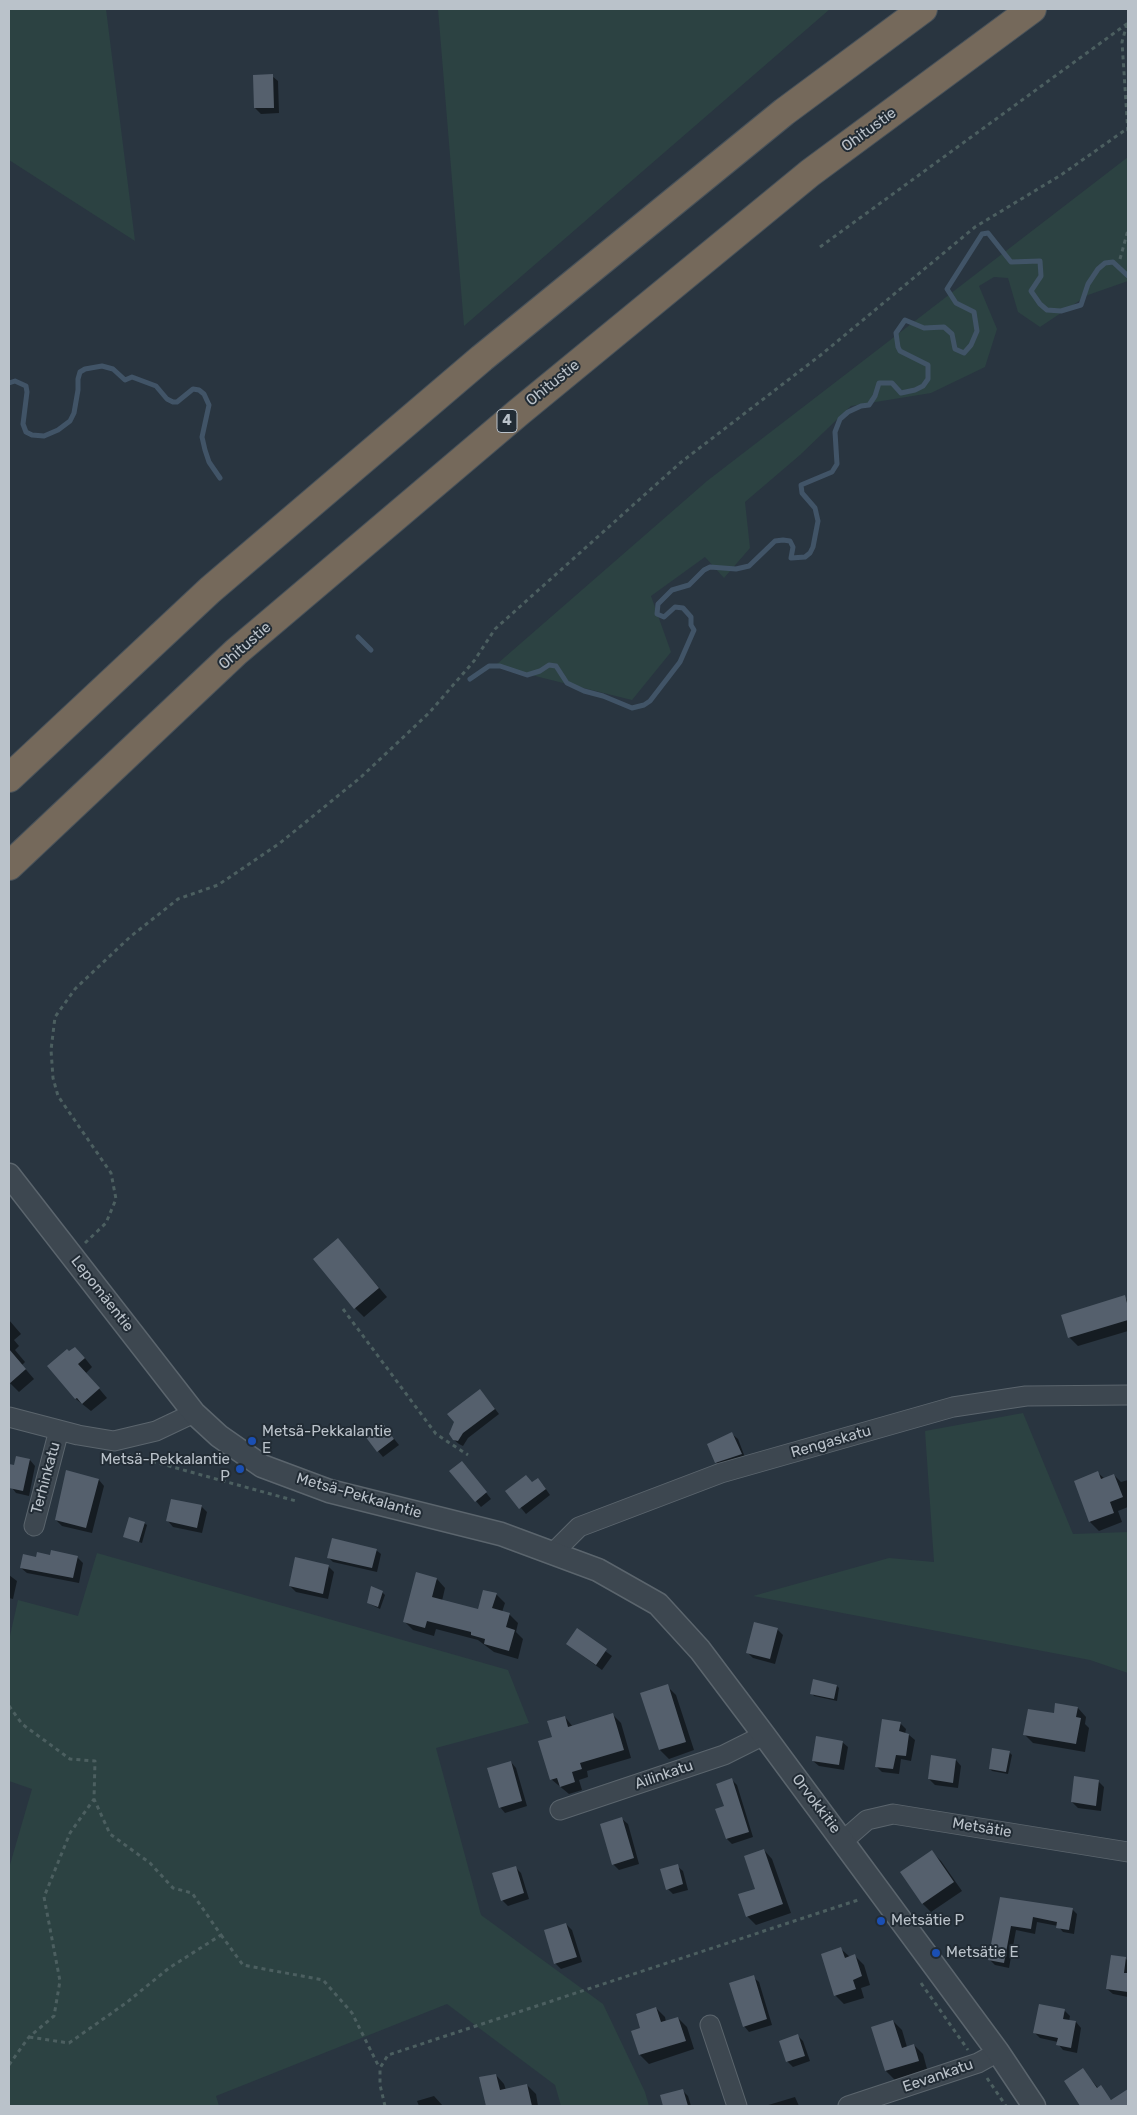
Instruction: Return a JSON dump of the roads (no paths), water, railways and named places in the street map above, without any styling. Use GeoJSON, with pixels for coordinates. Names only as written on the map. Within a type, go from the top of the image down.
{"type":"FeatureCollection","features":[{"type":"Feature","properties":{"kind":"highway"},"geometry":{"type":"LineString","coordinates":[[9,778],[210,590],[482,358],[784,112],[923,9]]}},
{"type":"Feature","properties":{"kind":"highway","name":"Ohitustie"},"geometry":{"type":"LineString","coordinates":[[9,866],[236,652],[519,412],[810,173],[1032,9]]}},
{"type":"Feature","properties":{"kind":"street","name":"Lepomäentie"},"geometry":{"type":"LineString","coordinates":[[9,1175],[194,1413]]}},
{"type":"Feature","properties":{"kind":"street","name":"Rengaskatu"},"geometry":{"type":"LineString","coordinates":[[553,1553],[579,1527],[712,1476],[953,1407],[1026,1396],[1128,1395]]}},
{"type":"Feature","properties":{"kind":"street"},"geometry":{"type":"LineString","coordinates":[[9,1416],[59,1430],[114,1441],[156,1431],[194,1413]]}},
{"type":"Feature","properties":{"kind":"street","name":"Metsä-Pekkalantie"},"geometry":{"type":"LineString","coordinates":[[194,1413],[219,1436],[262,1466],[329,1490],[501,1534],[553,1553]]}},
{"type":"Feature","properties":{"kind":"street","name":"Terhinkatu"},"geometry":{"type":"LineString","coordinates":[[34,1526],[59,1430]]}},
{"type":"Feature","properties":{"kind":"street","name":"Orvokkitie"},"geometry":{"type":"LineString","coordinates":[[553,1553],[598,1570],[658,1604],[700,1650],[998,2052],[1034,2106]]}},
{"type":"Feature","properties":{"kind":"street","name":"Ailinkatu"},"geometry":{"type":"LineString","coordinates":[[560,1810],[724,1755],[764,1735]]}},
{"type":"Feature","properties":{"kind":"street","name":"Metsätie"},"geometry":{"type":"LineString","coordinates":[[843,1841],[867,1820],[893,1814],[1128,1852]]}},
{"type":"Feature","properties":{"kind":"street"},"geometry":{"type":"LineString","coordinates":[[710,2025],[737,2106]]}},
{"type":"Feature","properties":{"kind":"street","name":"Eevankatu"},"geometry":{"type":"LineString","coordinates":[[848,2106],[978,2063],[998,2052]]}},
{"type":"Feature","properties":{"kind":"waterway"},"geometry":{"type":"LineString","coordinates":[[470,679],[489,666],[500,666],[527,675],[540,671],[549,665],[556,666],[567,683],[584,691],[603,696],[632,708],[644,705],[650,701],[680,662],[694,630],[691,625],[691,617],[683,608],[675,607],[664,617],[657,614],[658,604],[672,590],[689,585],[704,570],[710,567],[736,569],[749,566],[775,541],[790,541],[793,547],[791,558],[805,557],[810,553],[818,521],[815,508],[802,493],[801,485],[832,472],[837,464],[835,432],[840,419],[848,412],[861,406],[869,405],[875,396],[879,383],[892,383],[901,393],[923,386],[928,379],[928,365],[900,351],[898,347],[896,333],[905,320],[924,328],[944,327],[952,334],[955,349],[964,353],[971,345],[977,331],[974,312],[956,303],[947,289],[982,234],[988,233],[1011,262],[1040,261],[1041,276],[1031,291],[1047,310],[1061,311],[1081,305],[1088,284],[1098,269],[1105,263],[1113,262],[1128,276]]}},
{"type":"Feature","properties":{"kind":"waterway"},"geometry":{"type":"LineString","coordinates":[[9,383],[15,381],[26,386],[23,424],[26,432],[32,435],[44,436],[58,430],[70,421],[74,413],[80,372],[85,369],[102,366],[113,369],[125,380],[132,377],[156,386],[167,399],[173,402],[177,402],[193,389],[199,390],[204,394],[209,405],[202,437],[205,450],[209,462],[220,478]]}},
{"type":"Feature","properties":{"kind":"waterway"},"geometry":{"type":"LineString","coordinates":[[358,637],[371,650]]}},
{"type":"Feature","properties":{"kind":"place","name":"Metsä-Pekkalantie E"},"geometry":{"type":"Point","coordinates":[252,1441]}},
{"type":"Feature","properties":{"kind":"place","name":"Metsä-Pekkalantie P"},"geometry":{"type":"Point","coordinates":[240,1469]}},
{"type":"Feature","properties":{"kind":"place","name":"Metsätie P"},"geometry":{"type":"Point","coordinates":[881,1921]}},
{"type":"Feature","properties":{"kind":"place","name":"Metsätie E"},"geometry":{"type":"Point","coordinates":[936,1953]}}]}
